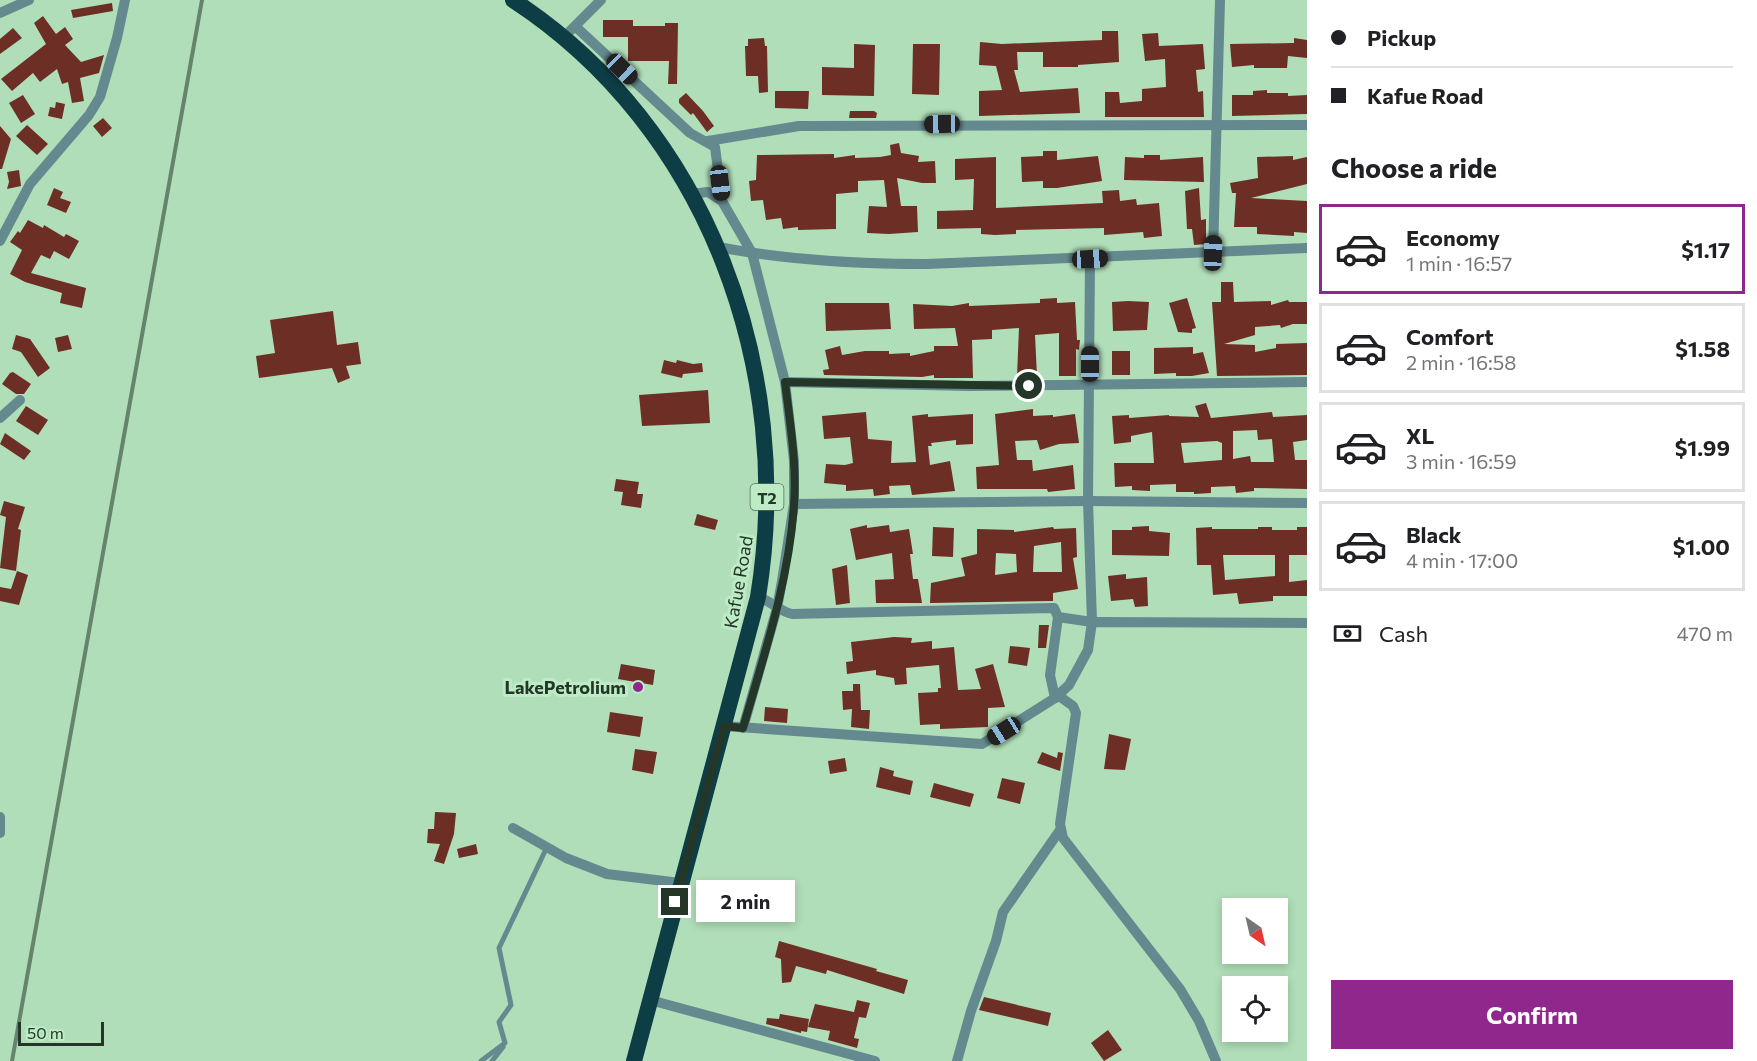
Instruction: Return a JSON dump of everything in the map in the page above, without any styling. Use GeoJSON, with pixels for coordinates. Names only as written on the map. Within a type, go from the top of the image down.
{"type":"FeatureCollection","features":[{"type":"Feature","properties":{"kind":"highway","name":"Kafue Road"},"geometry":{"type":"LineString","coordinates":[[513,0],[569,33],[628,103],[662,148],[690,194],[718,247],[751,349],[764,422],[766,540],[758,597],[634,1061]]}},
{"type":"Feature","properties":{"kind":"street"},"geometry":{"type":"LineString","coordinates":[[0,13],[29,0]]}},
{"type":"Feature","properties":{"kind":"street"},"geometry":{"type":"LineString","coordinates":[[0,241],[30,184],[89,115],[100,97],[117,39],[125,0]]}},
{"type":"Feature","properties":{"kind":"street"},"geometry":{"type":"LineString","coordinates":[[601,0],[569,33],[690,134],[708,141],[715,147],[722,201],[752,253],[785,382],[794,461],[794,504],[777,608],[743,728]]}},
{"type":"Feature","properties":{"kind":"street"},"geometry":{"type":"LineString","coordinates":[[1213,253],[1220,0]]}},
{"type":"Feature","properties":{"kind":"street"},"geometry":{"type":"LineString","coordinates":[[708,141],[799,126],[1307,125]]}},
{"type":"Feature","properties":{"kind":"street"},"geometry":{"type":"LineString","coordinates":[[690,194],[708,192],[722,201]]}},
{"type":"Feature","properties":{"kind":"street"},"geometry":{"type":"LineString","coordinates":[[718,247],[752,253],[879,264],[1090,259],[1307,248]]}},
{"type":"Feature","properties":{"kind":"street"},"geometry":{"type":"LineString","coordinates":[[724,726],[975,744],[987,742],[1057,697],[1069,685],[1083,662],[1091,637],[1092,622],[1088,501],[1090,259]]}},
{"type":"Feature","properties":{"kind":"street"},"geometry":{"type":"LineString","coordinates":[[785,382],[969,386],[1307,382]]}},
{"type":"Feature","properties":{"kind":"street"},"geometry":{"type":"LineString","coordinates":[[0,418],[20,400]]}},
{"type":"Feature","properties":{"kind":"street"},"geometry":{"type":"LineString","coordinates":[[794,504],[1088,501],[1307,503]]}},
{"type":"Feature","properties":{"kind":"street"},"geometry":{"type":"LineString","coordinates":[[758,597],[773,602],[777,608],[792,614],[1050,606],[1058,611],[1050,666],[1057,697],[1072,706],[1076,713],[1060,830],[1003,912],[996,941],[970,1011],[957,1061]]}},
{"type":"Feature","properties":{"kind":"street"},"geometry":{"type":"LineString","coordinates":[[1058,616],[1092,622],[1307,623]]}},
{"type":"Feature","properties":{"kind":"street"},"geometry":{"type":"LineString","coordinates":[[0,817],[0,833]]}},
{"type":"Feature","properties":{"kind":"street"},"geometry":{"type":"LineString","coordinates":[[513,828],[546,847],[607,874],[680,883]]}},
{"type":"Feature","properties":{"kind":"street"},"geometry":{"type":"LineString","coordinates":[[1060,830],[1072,852],[1089,869],[1149,952],[1180,989],[1199,1021],[1216,1061]]}},
{"type":"Feature","properties":{"kind":"street"},"geometry":{"type":"LineString","coordinates":[[650,1000],[876,1061]]}},
{"type":"Feature","properties":{"kind":"lane"},"geometry":{"type":"LineString","coordinates":[[492,1061],[505,1043],[500,1022],[511,1005],[499,948],[546,847]]}},
{"type":"Feature","properties":{"kind":"lane"},"geometry":{"type":"LineString","coordinates":[[481,1061],[505,1043]]}},
{"type":"Feature","properties":{"kind":"building"},"geometry":{"type":"Polygon","coordinates":[[[112,3],[113,11],[73,18],[71,10],[112,3]]]}},
{"type":"Feature","properties":{"kind":"building"},"geometry":{"type":"Polygon","coordinates":[[[43,16],[56,34],[65,27],[73,39],[65,45],[81,62],[104,55],[99,73],[80,78],[84,101],[72,103],[68,82],[62,84],[57,69],[40,82],[33,73],[12,91],[1,79],[46,44],[34,23],[43,16]]]}},
{"type":"Feature","properties":{"kind":"building"},"geometry":{"type":"Polygon","coordinates":[[[603,20],[633,20],[633,26],[665,26],[665,23],[678,23],[677,84],[668,84],[669,61],[628,61],[628,37],[603,37],[603,20]]]}},
{"type":"Feature","properties":{"kind":"building"},"geometry":{"type":"Polygon","coordinates":[[[13,28],[22,38],[0,54],[0,39],[13,28]]]}},
{"type":"Feature","properties":{"kind":"building"},"geometry":{"type":"Polygon","coordinates":[[[1102,31],[1118,31],[1119,62],[1078,65],[1078,67],[1043,67],[1043,52],[1017,52],[1018,70],[1014,70],[1020,92],[1078,88],[1080,113],[979,116],[979,91],[1002,90],[996,66],[979,65],[980,42],[1002,44],[1102,40],[1102,31]]]}},
{"type":"Feature","properties":{"kind":"building"},"geometry":{"type":"Polygon","coordinates":[[[1158,33],[1159,46],[1203,44],[1205,69],[1196,70],[1198,92],[1203,91],[1204,117],[1105,117],[1105,92],[1119,92],[1120,103],[1142,101],[1142,89],[1166,87],[1165,59],[1145,61],[1142,34],[1158,33]]]}},
{"type":"Feature","properties":{"kind":"building"},"geometry":{"type":"Polygon","coordinates":[[[764,38],[765,46],[767,46],[768,92],[759,93],[758,76],[746,76],[745,46],[748,46],[748,39],[764,38]]]}},
{"type":"Feature","properties":{"kind":"building"},"geometry":{"type":"Polygon","coordinates":[[[1294,38],[1307,40],[1307,58],[1288,56],[1287,68],[1254,68],[1254,65],[1232,67],[1230,44],[1294,43],[1294,38]]]}},
{"type":"Feature","properties":{"kind":"building"},"geometry":{"type":"Polygon","coordinates":[[[854,44],[875,45],[874,96],[822,95],[822,67],[854,68],[854,44]]]}},
{"type":"Feature","properties":{"kind":"building"},"geometry":{"type":"Polygon","coordinates":[[[913,44],[940,44],[939,95],[912,94],[913,44]]]}},
{"type":"Feature","properties":{"kind":"building"},"geometry":{"type":"Polygon","coordinates":[[[1267,90],[1267,93],[1288,93],[1288,96],[1307,95],[1307,114],[1232,116],[1232,95],[1253,95],[1253,91],[1267,90]]]}},
{"type":"Feature","properties":{"kind":"building"},"geometry":{"type":"Polygon","coordinates":[[[775,91],[809,91],[808,109],[775,108],[775,91]]]}},
{"type":"Feature","properties":{"kind":"building"},"geometry":{"type":"Polygon","coordinates":[[[686,93],[714,126],[707,132],[693,113],[691,115],[679,103],[679,99],[686,93]]]}},
{"type":"Feature","properties":{"kind":"building"},"geometry":{"type":"Polygon","coordinates":[[[23,95],[35,114],[21,123],[9,103],[23,95]]]}},
{"type":"Feature","properties":{"kind":"building"},"geometry":{"type":"Polygon","coordinates":[[[56,102],[65,104],[62,119],[48,116],[50,107],[55,108],[56,102]]]}},
{"type":"Feature","properties":{"kind":"building"},"geometry":{"type":"Polygon","coordinates":[[[850,111],[877,113],[876,118],[849,118],[850,111]]]}},
{"type":"Feature","properties":{"kind":"building"},"geometry":{"type":"Polygon","coordinates":[[[103,118],[112,128],[102,137],[93,126],[103,118]]]}},
{"type":"Feature","properties":{"kind":"building"},"geometry":{"type":"Polygon","coordinates":[[[27,125],[48,144],[37,155],[16,136],[27,125]]]}},
{"type":"Feature","properties":{"kind":"building"},"geometry":{"type":"Polygon","coordinates":[[[0,126],[11,139],[2,169],[0,169],[0,126]]]}},
{"type":"Feature","properties":{"kind":"building"},"geometry":{"type":"Polygon","coordinates":[[[899,143],[901,153],[919,156],[918,162],[935,161],[936,183],[897,178],[901,206],[917,206],[918,232],[867,233],[869,206],[887,207],[884,180],[858,181],[858,192],[836,194],[836,229],[798,230],[798,227],[783,229],[781,218],[766,220],[763,200],[751,201],[749,181],[756,180],[757,155],[834,154],[834,158],[855,155],[855,158],[880,157],[891,155],[890,145],[899,143]]]}},
{"type":"Feature","properties":{"kind":"building"},"geometry":{"type":"Polygon","coordinates":[[[1043,151],[1057,151],[1057,160],[1098,156],[1102,181],[1057,188],[1043,188],[1043,181],[1022,182],[1021,157],[1043,156],[1043,151]]]}},
{"type":"Feature","properties":{"kind":"building"},"geometry":{"type":"Polygon","coordinates":[[[1144,155],[1160,155],[1160,160],[1203,157],[1204,182],[1124,180],[1125,157],[1144,158],[1144,155]]]}},
{"type":"Feature","properties":{"kind":"building"},"geometry":{"type":"Polygon","coordinates":[[[1293,156],[1293,160],[1307,157],[1307,184],[1251,198],[1307,201],[1307,233],[1294,232],[1294,236],[1257,234],[1257,227],[1234,227],[1236,193],[1232,193],[1230,183],[1258,178],[1257,157],[1293,156]]]}},
{"type":"Feature","properties":{"kind":"building"},"geometry":{"type":"Polygon","coordinates":[[[996,157],[996,208],[1103,203],[1102,191],[1119,190],[1120,201],[1136,199],[1137,205],[1159,203],[1162,236],[1144,238],[1143,232],[1104,235],[1104,228],[1016,230],[1016,234],[995,235],[981,234],[981,228],[937,229],[937,211],[973,210],[974,179],[955,180],[955,159],[996,157]]]}},
{"type":"Feature","properties":{"kind":"building"},"geometry":{"type":"Polygon","coordinates":[[[19,170],[21,186],[7,189],[9,182],[7,172],[19,170]]]}},
{"type":"Feature","properties":{"kind":"building"},"geometry":{"type":"Polygon","coordinates":[[[54,188],[63,192],[60,198],[71,202],[66,213],[47,205],[54,188]]]}},
{"type":"Feature","properties":{"kind":"building"},"geometry":{"type":"Polygon","coordinates":[[[1199,188],[1201,220],[1206,219],[1206,244],[1194,245],[1192,229],[1187,229],[1185,191],[1199,188]]]}},
{"type":"Feature","properties":{"kind":"building"},"geometry":{"type":"Polygon","coordinates":[[[28,220],[43,228],[44,225],[64,237],[66,234],[79,241],[69,259],[54,251],[50,259],[41,255],[31,273],[86,288],[82,308],[60,303],[62,293],[25,282],[10,274],[22,250],[10,242],[18,231],[20,233],[28,220]]]}},
{"type":"Feature","properties":{"kind":"building"},"geometry":{"type":"Polygon","coordinates":[[[1221,282],[1233,282],[1234,302],[1271,301],[1271,305],[1288,300],[1289,302],[1307,302],[1307,324],[1293,324],[1281,328],[1280,325],[1255,327],[1255,335],[1224,344],[1255,345],[1255,352],[1276,348],[1276,344],[1307,343],[1307,375],[1217,376],[1212,302],[1221,302],[1221,282]]]}},
{"type":"Feature","properties":{"kind":"building"},"geometry":{"type":"Polygon","coordinates":[[[1057,298],[1057,303],[1075,302],[1077,340],[1080,340],[1079,350],[1076,349],[1076,376],[1059,376],[1059,333],[1035,335],[1037,376],[1017,376],[1019,328],[992,330],[992,339],[972,340],[973,378],[934,378],[934,375],[922,377],[824,375],[823,370],[829,369],[825,350],[840,346],[842,355],[865,351],[889,351],[889,354],[910,353],[910,356],[934,351],[934,346],[958,346],[955,328],[914,329],[913,304],[952,306],[969,303],[969,306],[1040,303],[1040,299],[1057,298]]]}},
{"type":"Feature","properties":{"kind":"building"},"geometry":{"type":"Polygon","coordinates":[[[1187,298],[1196,328],[1192,329],[1192,333],[1178,332],[1169,303],[1187,298]]]}},
{"type":"Feature","properties":{"kind":"building"},"geometry":{"type":"Polygon","coordinates":[[[1112,302],[1149,302],[1147,330],[1113,331],[1112,302]]]}},
{"type":"Feature","properties":{"kind":"building"},"geometry":{"type":"Polygon","coordinates":[[[825,303],[889,303],[891,329],[826,331],[825,303]]]}},
{"type":"Feature","properties":{"kind":"building"},"geometry":{"type":"Polygon","coordinates":[[[333,311],[337,345],[358,342],[361,364],[346,366],[350,378],[338,383],[332,368],[259,378],[256,356],[275,353],[270,320],[333,311]]]}},
{"type":"Feature","properties":{"kind":"building"},"geometry":{"type":"Polygon","coordinates":[[[16,335],[30,339],[50,368],[38,377],[21,352],[12,349],[16,335]]]}},
{"type":"Feature","properties":{"kind":"building"},"geometry":{"type":"Polygon","coordinates":[[[68,335],[72,349],[58,352],[55,338],[68,335]]]}},
{"type":"Feature","properties":{"kind":"building"},"geometry":{"type":"Polygon","coordinates":[[[1193,347],[1193,354],[1203,352],[1209,373],[1192,376],[1176,376],[1176,373],[1154,374],[1154,348],[1193,347]]]}},
{"type":"Feature","properties":{"kind":"building"},"geometry":{"type":"Polygon","coordinates":[[[1112,351],[1130,351],[1130,375],[1112,375],[1112,351]]]}},
{"type":"Feature","properties":{"kind":"building"},"geometry":{"type":"Polygon","coordinates":[[[664,360],[676,363],[677,360],[693,364],[702,363],[703,372],[683,374],[682,378],[661,373],[664,360]]]}},
{"type":"Feature","properties":{"kind":"building"},"geometry":{"type":"Polygon","coordinates":[[[13,372],[31,384],[24,394],[16,394],[2,384],[13,372]]]}},
{"type":"Feature","properties":{"kind":"building"},"geometry":{"type":"Polygon","coordinates":[[[708,390],[710,423],[642,426],[639,395],[708,390]]]}},
{"type":"Feature","properties":{"kind":"building"},"geometry":{"type":"Polygon","coordinates":[[[1206,403],[1211,418],[1272,412],[1273,417],[1307,415],[1307,440],[1293,442],[1295,460],[1307,460],[1307,489],[1254,488],[1254,491],[1236,493],[1235,486],[1211,487],[1211,493],[1194,494],[1194,492],[1176,492],[1176,484],[1150,485],[1150,491],[1132,490],[1132,486],[1115,487],[1114,463],[1154,463],[1152,432],[1131,436],[1131,442],[1114,444],[1112,416],[1129,415],[1129,418],[1169,415],[1199,417],[1195,406],[1206,403]],[[1257,430],[1233,431],[1233,459],[1250,456],[1251,462],[1274,462],[1272,439],[1258,440],[1257,430]],[[1217,441],[1181,443],[1184,463],[1222,460],[1222,443],[1217,441]]]}},
{"type":"Feature","properties":{"kind":"building"},"geometry":{"type":"Polygon","coordinates":[[[26,406],[48,420],[38,435],[16,421],[26,406]]]}},
{"type":"Feature","properties":{"kind":"building"},"geometry":{"type":"Polygon","coordinates":[[[1033,409],[1033,416],[1053,415],[1053,417],[1075,414],[1079,443],[1059,444],[1040,450],[1037,440],[1015,441],[1017,460],[1032,460],[1033,471],[1073,465],[1075,489],[1048,492],[1047,489],[977,489],[976,467],[999,465],[995,414],[1033,409]]]}},
{"type":"Feature","properties":{"kind":"building"},"geometry":{"type":"Polygon","coordinates":[[[866,412],[868,439],[892,441],[891,463],[916,462],[912,416],[973,414],[973,444],[956,445],[956,440],[931,443],[932,446],[928,446],[930,465],[950,461],[955,491],[912,495],[910,485],[889,486],[890,494],[874,496],[873,489],[846,491],[846,485],[824,483],[826,464],[853,463],[850,437],[824,439],[822,416],[866,412]]]}},
{"type":"Feature","properties":{"kind":"building"},"geometry":{"type":"Polygon","coordinates":[[[5,433],[31,451],[24,460],[0,444],[5,433]]]}},
{"type":"Feature","properties":{"kind":"building"},"geometry":{"type":"Polygon","coordinates":[[[616,479],[639,482],[637,494],[643,494],[641,508],[621,505],[623,492],[614,491],[616,479]]]}},
{"type":"Feature","properties":{"kind":"building"},"geometry":{"type":"Polygon","coordinates":[[[4,501],[25,507],[18,529],[21,530],[16,571],[0,568],[6,517],[0,515],[4,501]]]}},
{"type":"Feature","properties":{"kind":"building"},"geometry":{"type":"Polygon","coordinates":[[[697,514],[718,520],[715,530],[694,525],[697,514]]]}},
{"type":"Feature","properties":{"kind":"building"},"geometry":{"type":"Polygon","coordinates":[[[867,525],[867,528],[889,525],[890,532],[909,529],[913,554],[910,554],[913,579],[918,579],[922,603],[876,603],[875,580],[894,579],[892,553],[856,560],[850,529],[867,525]]]}},
{"type":"Feature","properties":{"kind":"building"},"geometry":{"type":"Polygon","coordinates":[[[1149,526],[1149,531],[1170,533],[1169,556],[1112,555],[1112,530],[1132,530],[1132,527],[1149,526]]]}},
{"type":"Feature","properties":{"kind":"building"},"geometry":{"type":"Polygon","coordinates":[[[933,527],[954,528],[953,557],[932,556],[933,527]]]}},
{"type":"Feature","properties":{"kind":"building"},"geometry":{"type":"Polygon","coordinates":[[[1053,527],[1054,529],[1076,528],[1077,557],[1073,558],[1078,589],[1053,593],[1053,601],[930,603],[931,583],[965,576],[961,558],[977,554],[977,529],[1014,530],[1014,532],[1053,527]],[[1061,542],[1034,546],[1033,572],[1062,572],[1061,542]],[[996,553],[995,575],[1017,572],[1016,554],[996,553]]]}},
{"type":"Feature","properties":{"kind":"building"},"geometry":{"type":"Polygon","coordinates":[[[1258,527],[1272,527],[1272,530],[1297,530],[1297,527],[1307,527],[1307,555],[1289,555],[1289,582],[1307,580],[1307,596],[1273,596],[1273,601],[1239,604],[1237,593],[1213,595],[1211,565],[1197,565],[1196,528],[1258,529],[1258,527]],[[1223,555],[1225,580],[1275,576],[1275,555],[1223,555]]]}},
{"type":"Feature","properties":{"kind":"building"},"geometry":{"type":"Polygon","coordinates":[[[847,565],[850,603],[836,605],[832,569],[847,565]]]}},
{"type":"Feature","properties":{"kind":"building"},"geometry":{"type":"Polygon","coordinates":[[[17,571],[28,575],[19,605],[0,601],[0,587],[11,589],[17,571]]]}},
{"type":"Feature","properties":{"kind":"building"},"geometry":{"type":"Polygon","coordinates":[[[1126,574],[1126,579],[1147,577],[1148,606],[1135,607],[1133,599],[1111,601],[1108,576],[1126,574]]]}},
{"type":"Feature","properties":{"kind":"building"},"geometry":{"type":"Polygon","coordinates":[[[1039,625],[1049,625],[1046,648],[1038,648],[1039,625]]]}},
{"type":"Feature","properties":{"kind":"building"},"geometry":{"type":"Polygon","coordinates":[[[894,637],[912,638],[911,643],[932,641],[932,649],[954,647],[958,690],[981,689],[975,669],[993,664],[1005,707],[988,708],[988,727],[940,729],[940,724],[920,725],[918,693],[938,692],[938,688],[941,688],[939,665],[906,668],[907,684],[895,685],[894,678],[876,675],[876,670],[847,674],[846,662],[853,661],[851,642],[894,637]]]}},
{"type":"Feature","properties":{"kind":"building"},"geometry":{"type":"Polygon","coordinates":[[[1010,646],[1030,648],[1027,666],[1008,663],[1010,646]]]}},
{"type":"Feature","properties":{"kind":"building"},"geometry":{"type":"Polygon","coordinates":[[[621,664],[655,670],[653,685],[618,679],[621,664]]]}},
{"type":"Feature","properties":{"kind":"building"},"geometry":{"type":"Polygon","coordinates":[[[853,684],[860,684],[861,710],[870,710],[869,729],[851,727],[852,709],[843,710],[842,691],[853,691],[853,684]]]}},
{"type":"Feature","properties":{"kind":"building"},"geometry":{"type":"Polygon","coordinates":[[[765,707],[788,709],[787,723],[764,721],[765,707]]]}},
{"type":"Feature","properties":{"kind":"building"},"geometry":{"type":"Polygon","coordinates":[[[610,712],[643,717],[640,737],[607,732],[610,712]]]}},
{"type":"Feature","properties":{"kind":"building"},"geometry":{"type":"Polygon","coordinates":[[[1109,734],[1131,739],[1125,770],[1104,769],[1109,734]]]}},
{"type":"Feature","properties":{"kind":"building"},"geometry":{"type":"Polygon","coordinates":[[[635,749],[657,752],[653,774],[632,770],[635,749]]]}},
{"type":"Feature","properties":{"kind":"building"},"geometry":{"type":"Polygon","coordinates":[[[1042,752],[1057,758],[1058,752],[1063,753],[1060,771],[1037,763],[1042,752]]]}},
{"type":"Feature","properties":{"kind":"building"},"geometry":{"type":"Polygon","coordinates":[[[845,758],[847,771],[830,774],[828,761],[845,758]]]}},
{"type":"Feature","properties":{"kind":"building"},"geometry":{"type":"Polygon","coordinates":[[[880,767],[894,771],[893,776],[913,781],[910,795],[876,787],[880,767]]]}},
{"type":"Feature","properties":{"kind":"building"},"geometry":{"type":"Polygon","coordinates":[[[1002,778],[1025,783],[1020,804],[997,798],[1002,778]]]}},
{"type":"Feature","properties":{"kind":"building"},"geometry":{"type":"Polygon","coordinates":[[[934,783],[974,794],[970,807],[930,797],[934,783]]]}},
{"type":"Feature","properties":{"kind":"building"},"geometry":{"type":"Polygon","coordinates":[[[435,812],[456,813],[454,834],[444,864],[434,861],[440,844],[427,843],[428,829],[434,829],[435,812]]]}},
{"type":"Feature","properties":{"kind":"building"},"geometry":{"type":"Polygon","coordinates":[[[476,844],[478,854],[459,858],[457,849],[476,844]]]}},
{"type":"Feature","properties":{"kind":"building"},"geometry":{"type":"Polygon","coordinates":[[[779,941],[908,980],[904,994],[827,970],[826,974],[796,966],[791,982],[782,983],[781,959],[775,957],[779,941]]]}},
{"type":"Feature","properties":{"kind":"building"},"geometry":{"type":"Polygon","coordinates":[[[984,997],[1051,1013],[1048,1026],[979,1010],[984,997]]]}},
{"type":"Feature","properties":{"kind":"building"},"geometry":{"type":"Polygon","coordinates":[[[857,1000],[870,1003],[866,1018],[859,1017],[854,1038],[859,1039],[857,1048],[828,1040],[830,1031],[808,1027],[815,1004],[854,1012],[857,1000]]]}},
{"type":"Feature","properties":{"kind":"building"},"geometry":{"type":"Polygon","coordinates":[[[780,1014],[809,1019],[807,1032],[801,1031],[801,1033],[766,1024],[767,1018],[779,1019],[780,1014]]]}},
{"type":"Feature","properties":{"kind":"building"},"geometry":{"type":"Polygon","coordinates":[[[1108,1030],[1122,1050],[1104,1061],[1091,1043],[1108,1030]]]}},
{"type":"Feature","properties":{"kind":"railway"},"geometry":{"type":"LineString","coordinates":[[12,1061],[202,0]]}},
{"type":"Feature","properties":{"kind":"place","name":"LakePetrolium"},"geometry":{"type":"Point","coordinates":[638,687]}},
{"type":"Feature","properties":{"kind":"route"},"geometry":{"type":"LineString","coordinates":[[675,902],[724,726],[743,728],[777,608],[794,504],[794,461],[785,382],[1029,386]]}}]}
